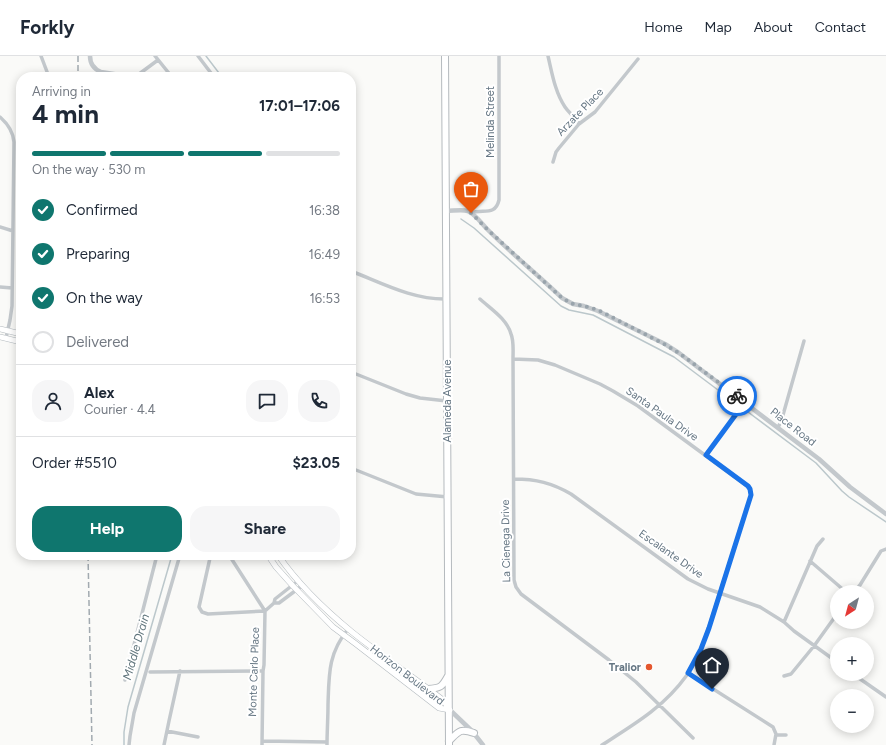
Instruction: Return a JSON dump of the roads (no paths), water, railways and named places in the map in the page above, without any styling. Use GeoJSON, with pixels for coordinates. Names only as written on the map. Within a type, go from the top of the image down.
{"type":"FeatureCollection","features":[{"type":"Feature","properties":{"kind":"main road","name":"Alameda Avenue"},"geometry":{"type":"LineString","coordinates":[[444,56],[450,743]]}},
{"type":"Feature","properties":{"kind":"main road"},"geometry":{"type":"LineString","coordinates":[[0,329],[16,332]]}},
{"type":"Feature","properties":{"kind":"main road"},"geometry":{"type":"LineString","coordinates":[[3,337],[16,341]]}},
{"type":"Feature","properties":{"kind":"main road","name":"Horizon Boulevard"},"geometry":{"type":"LineString","coordinates":[[271,560],[293,586],[333,627],[439,708],[450,710]]}},
{"type":"Feature","properties":{"kind":"main road","name":"Horizon Boulevard"},"geometry":{"type":"LineString","coordinates":[[282,560],[326,610],[348,629],[443,700],[450,710]]}},
{"type":"Feature","properties":{"kind":"main road"},"geometry":{"type":"LineString","coordinates":[[428,689],[441,687],[449,674]]}},
{"type":"Feature","properties":{"kind":"main road"},"geometry":{"type":"LineString","coordinates":[[450,743],[461,730],[474,733]]}},
{"type":"Feature","properties":{"kind":"street"},"geometry":{"type":"LineString","coordinates":[[41,56],[46,72]]}},
{"type":"Feature","properties":{"kind":"street"},"geometry":{"type":"LineString","coordinates":[[90,56],[90,61],[93,67],[98,71],[104,72]]}},
{"type":"Feature","properties":{"kind":"street"},"geometry":{"type":"LineString","coordinates":[[154,56],[168,72]]}},
{"type":"Feature","properties":{"kind":"street"},"geometry":{"type":"LineString","coordinates":[[198,56],[210,72]]}},
{"type":"Feature","properties":{"kind":"street","name":"Melinda Street"},"geometry":{"type":"LineString","coordinates":[[471,213],[476,211],[487,212],[493,210],[500,200],[500,56]]}},
{"type":"Feature","properties":{"kind":"street"},"geometry":{"type":"LineString","coordinates":[[548,56],[561,101],[580,124]]}},
{"type":"Feature","properties":{"kind":"street","name":"Arzate Place"},"geometry":{"type":"LineString","coordinates":[[554,162],[556,152],[559,148],[580,124],[595,112],[638,59]]}},
{"type":"Feature","properties":{"kind":"street"},"geometry":{"type":"LineString","coordinates":[[142,72],[158,60]]}},
{"type":"Feature","properties":{"kind":"street"},"geometry":{"type":"LineString","coordinates":[[0,117],[12,130],[14,142],[12,288],[10,320],[8,330],[3,337]]}},
{"type":"Feature","properties":{"kind":"street"},"geometry":{"type":"LineString","coordinates":[[446,212],[454,210],[471,213]]}},
{"type":"Feature","properties":{"kind":"street","name":"Place Road"},"geometry":{"type":"LineString","coordinates":[[471,213],[562,298],[573,304],[598,310],[679,353],[778,427],[886,514]]}},
{"type":"Feature","properties":{"kind":"street"},"geometry":{"type":"LineString","coordinates":[[0,227],[13,231]]}},
{"type":"Feature","properties":{"kind":"street"},"geometry":{"type":"LineString","coordinates":[[356,273],[407,294],[430,299],[447,299]]}},
{"type":"Feature","properties":{"kind":"street"},"geometry":{"type":"LineString","coordinates":[[0,287],[12,288]]}},
{"type":"Feature","properties":{"kind":"street","name":"La Cienega Drive"},"geometry":{"type":"LineString","coordinates":[[480,300],[503,320],[509,328],[512,340],[514,580],[516,587],[521,594],[636,682],[693,738]]}},
{"type":"Feature","properties":{"kind":"street"},"geometry":{"type":"LineString","coordinates":[[778,427],[782,422],[804,341]]}},
{"type":"Feature","properties":{"kind":"street","name":"Santa Paula Drive"},"geometry":{"type":"LineString","coordinates":[[513,358],[530,359],[548,363],[600,384],[638,406],[748,486],[751,492],[709,628],[701,649],[688,673],[671,695],[660,705],[638,722],[602,745]]}},
{"type":"Feature","properties":{"kind":"street"},"geometry":{"type":"LineString","coordinates":[[356,374],[406,394],[420,398],[447,401]]}},
{"type":"Feature","properties":{"kind":"street"},"geometry":{"type":"LineString","coordinates":[[706,455],[745,402]]}},
{"type":"Feature","properties":{"kind":"street"},"geometry":{"type":"LineString","coordinates":[[356,470],[416,494],[448,497]]}},
{"type":"Feature","properties":{"kind":"street","name":"Escalante Drive"},"geometry":{"type":"LineString","coordinates":[[514,479],[531,479],[540,481],[570,494],[679,574],[702,587],[760,607],[784,622],[830,657]]}},
{"type":"Feature","properties":{"kind":"street"},"geometry":{"type":"LineString","coordinates":[[784,622],[817,546],[823,539]]}},
{"type":"Feature","properties":{"kind":"street"},"geometry":{"type":"LineString","coordinates":[[860,585],[881,551],[886,549]]}},
{"type":"Feature","properties":{"kind":"street"},"geometry":{"type":"LineString","coordinates":[[125,680],[156,560]]}},
{"type":"Feature","properties":{"kind":"street"},"geometry":{"type":"LineString","coordinates":[[129,745],[134,713],[179,560]]}},
{"type":"Feature","properties":{"kind":"street"},"geometry":{"type":"LineString","coordinates":[[210,560],[199,607],[202,612],[208,614],[265,611],[275,599],[299,580]]}},
{"type":"Feature","properties":{"kind":"street"},"geometry":{"type":"LineString","coordinates":[[232,560],[265,611]]}},
{"type":"Feature","properties":{"kind":"street"},"geometry":{"type":"LineString","coordinates":[[810,561],[838,585]]}},
{"type":"Feature","properties":{"kind":"street"},"geometry":{"type":"LineString","coordinates":[[274,602],[279,603],[303,585]]}},
{"type":"Feature","properties":{"kind":"street","name":"Monte Carlo Place"},"geometry":{"type":"LineString","coordinates":[[262,743],[262,670],[264,665],[265,611]]}},
{"type":"Feature","properties":{"kind":"street"},"geometry":{"type":"LineString","coordinates":[[784,676],[791,674],[830,624]]}},
{"type":"Feature","properties":{"kind":"street"},"geometry":{"type":"LineString","coordinates":[[262,743],[327,743],[329,672],[333,654],[343,634],[348,629]]}},
{"type":"Feature","properties":{"kind":"street"},"geometry":{"type":"LineString","coordinates":[[150,672],[262,670]]}},
{"type":"Feature","properties":{"kind":"street"},"geometry":{"type":"LineString","coordinates":[[164,745],[180,671]]}},
{"type":"Feature","properties":{"kind":"street"},"geometry":{"type":"LineString","coordinates":[[688,673],[773,727],[776,735],[774,745]]}},
{"type":"Feature","properties":{"kind":"street"},"geometry":{"type":"LineString","coordinates":[[863,681],[886,697]]}},
{"type":"Feature","properties":{"kind":"street"},"geometry":{"type":"LineString","coordinates":[[450,710],[474,733],[483,745]]}},
{"type":"Feature","properties":{"kind":"street"},"geometry":{"type":"LineString","coordinates":[[166,731],[198,737]]}},
{"type":"Feature","properties":{"kind":"street"},"geometry":{"type":"LineString","coordinates":[[776,735],[786,735]]}},
{"type":"Feature","properties":{"kind":"waterway","name":"Middle Drain"},"geometry":{"type":"LineString","coordinates":[[206,56],[218,72]]}},
{"type":"Feature","properties":{"kind":"waterway"},"geometry":{"type":"LineString","coordinates":[[461,219],[474,228],[561,306],[569,310],[593,315],[674,357],[738,405]]}},
{"type":"Feature","properties":{"kind":"waterway"},"geometry":{"type":"LineString","coordinates":[[744,409],[816,463],[849,497],[886,522]]}},
{"type":"Feature","properties":{"kind":"waterway","name":"Middle Drain"},"geometry":{"type":"LineString","coordinates":[[124,745],[124,732],[128,707],[171,560]]}},
{"type":"Feature","properties":{"kind":"railway"},"geometry":{"type":"LineString","coordinates":[[78,56],[78,72]]}},
{"type":"Feature","properties":{"kind":"railway"},"geometry":{"type":"LineString","coordinates":[[88,560],[92,745]]}},
{"type":"Feature","properties":{"kind":"place","name":"Tralior"},"geometry":{"type":"Point","coordinates":[649,667]}}]}
